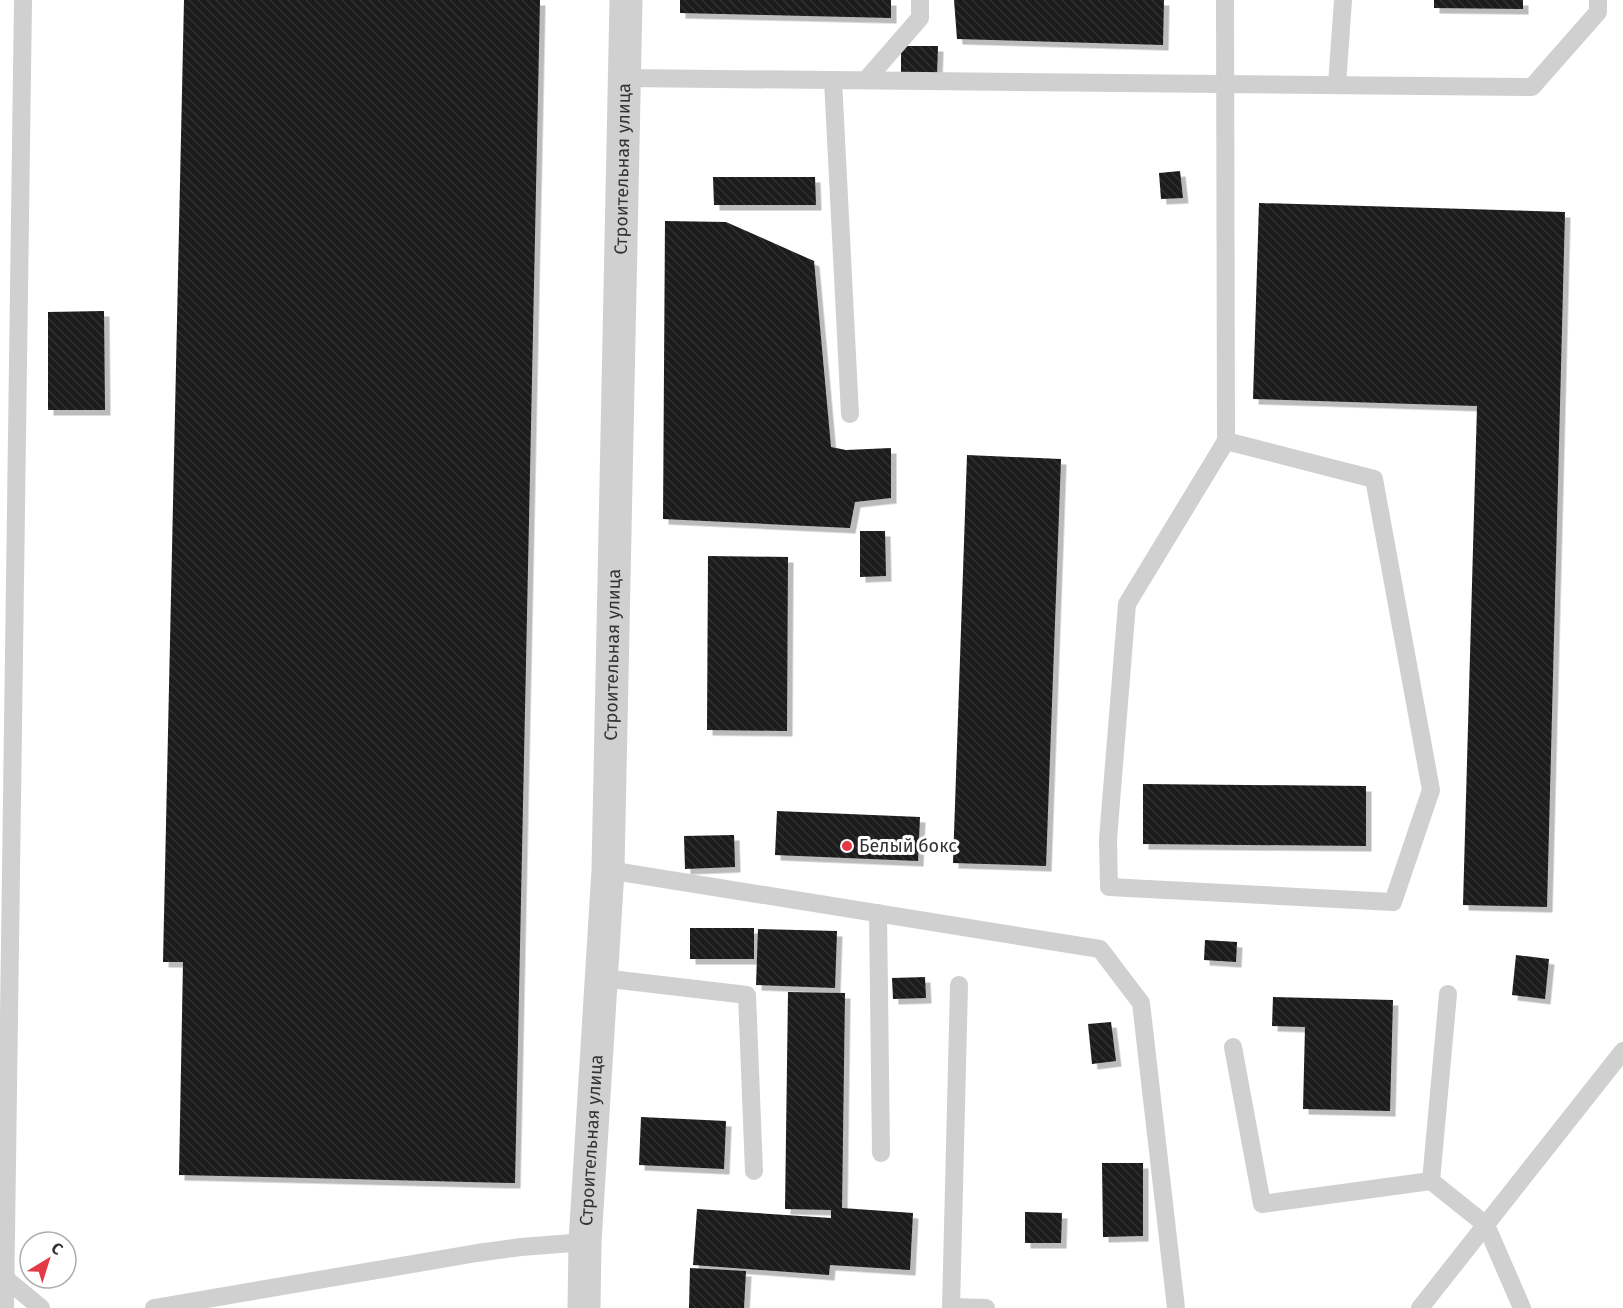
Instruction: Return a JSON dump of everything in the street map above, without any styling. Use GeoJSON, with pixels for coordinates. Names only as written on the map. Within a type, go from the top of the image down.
{"type":"FeatureCollection","features":[{"type":"Feature","properties":{"kind":"street","name":"Строительная улица"},"geometry":{"type":"LineString","coordinates":[[584,1308],[585,1242],[608,870],[626,0]]}},
{"type":"Feature","properties":{"kind":"lane"},"geometry":{"type":"LineString","coordinates":[[5,1308],[3,1277],[23,0]]}},
{"type":"Feature","properties":{"kind":"lane"},"geometry":{"type":"LineString","coordinates":[[866,80],[920,18],[920,0]]}},
{"type":"Feature","properties":{"kind":"lane"},"geometry":{"type":"LineString","coordinates":[[1225,0],[1226,441],[1127,604],[1108,839],[1109,887],[1393,902],[1431,790],[1374,479],[1226,441]]}},
{"type":"Feature","properties":{"kind":"lane"},"geometry":{"type":"LineString","coordinates":[[1337,85],[1343,0]]}},
{"type":"Feature","properties":{"kind":"lane"},"geometry":{"type":"LineString","coordinates":[[624,78],[1532,87],[1598,12],[1598,0]]}},
{"type":"Feature","properties":{"kind":"lane"},"geometry":{"type":"LineString","coordinates":[[833,80],[850,414]]}},
{"type":"Feature","properties":{"kind":"lane"},"geometry":{"type":"LineString","coordinates":[[608,870],[1100,949],[1141,1003],[1176,1308]]}},
{"type":"Feature","properties":{"kind":"lane"},"geometry":{"type":"LineString","coordinates":[[878,913],[881,1154]]}},
{"type":"Feature","properties":{"kind":"lane"},"geometry":{"type":"LineString","coordinates":[[602,978],[747,995],[754,1171]]}},
{"type":"Feature","properties":{"kind":"lane"},"geometry":{"type":"LineString","coordinates":[[959,985],[951,1307],[986,1308]]}},
{"type":"Feature","properties":{"kind":"lane"},"geometry":{"type":"LineString","coordinates":[[1431,1181],[1448,994]]}},
{"type":"Feature","properties":{"kind":"lane"},"geometry":{"type":"LineString","coordinates":[[1233,1047],[1262,1204],[1431,1181],[1486,1225],[1522,1308]]}},
{"type":"Feature","properties":{"kind":"lane"},"geometry":{"type":"LineString","coordinates":[[1420,1308],[1623,1051]]}},
{"type":"Feature","properties":{"kind":"lane"},"geometry":{"type":"LineString","coordinates":[[154,1308],[521,1246],[585,1242]]}},
{"type":"Feature","properties":{"kind":"lane"},"geometry":{"type":"LineString","coordinates":[[3,1277],[41,1308]]}},
{"type":"Feature","properties":{"kind":"building"},"geometry":{"type":"Polygon","coordinates":[[[184,0],[540,0],[515,1183],[179,1175],[183,962],[163,962],[184,0]]]}},
{"type":"Feature","properties":{"kind":"building"},"geometry":{"type":"Polygon","coordinates":[[[680,0],[891,0],[891,18],[680,13],[680,0]]]}},
{"type":"Feature","properties":{"kind":"building"},"geometry":{"type":"Polygon","coordinates":[[[954,0],[1164,0],[1163,45],[957,39],[954,0]]]}},
{"type":"Feature","properties":{"kind":"building"},"geometry":{"type":"Polygon","coordinates":[[[1434,0],[1523,0],[1523,9],[1434,8],[1434,0]]]}},
{"type":"Feature","properties":{"kind":"building"},"geometry":{"type":"Polygon","coordinates":[[[901,46],[938,46],[937,74],[901,73],[901,46]]]}},
{"type":"Feature","properties":{"kind":"building"},"geometry":{"type":"Polygon","coordinates":[[[1180,171],[1183,198],[1161,199],[1159,173],[1180,171]]]}},
{"type":"Feature","properties":{"kind":"building"},"geometry":{"type":"Polygon","coordinates":[[[713,177],[815,177],[816,205],[714,205],[713,177]]]}},
{"type":"Feature","properties":{"kind":"building"},"geometry":{"type":"Polygon","coordinates":[[[1259,203],[1565,212],[1547,907],[1463,905],[1477,406],[1253,399],[1259,203]]]}},
{"type":"Feature","properties":{"kind":"building"},"geometry":{"type":"Polygon","coordinates":[[[665,221],[726,222],[814,261],[831,447],[846,450],[891,448],[891,498],[855,502],[850,528],[663,519],[665,221]]]}},
{"type":"Feature","properties":{"kind":"building"},"geometry":{"type":"Polygon","coordinates":[[[104,311],[105,410],[48,410],[48,312],[104,311]]]}},
{"type":"Feature","properties":{"kind":"building"},"geometry":{"type":"Polygon","coordinates":[[[967,455],[1061,459],[1046,866],[953,863],[967,455]]]}},
{"type":"Feature","properties":{"kind":"building"},"geometry":{"type":"Polygon","coordinates":[[[860,531],[885,531],[886,576],[860,577],[860,531]]]}},
{"type":"Feature","properties":{"kind":"building"},"geometry":{"type":"Polygon","coordinates":[[[708,556],[788,557],[787,731],[707,730],[708,556]]]}},
{"type":"Feature","properties":{"kind":"building"},"geometry":{"type":"Polygon","coordinates":[[[1143,784],[1366,786],[1366,846],[1143,844],[1143,784]]]}},
{"type":"Feature","properties":{"kind":"building"},"geometry":{"type":"Polygon","coordinates":[[[777,811],[920,817],[918,861],[775,855],[777,811]]]}},
{"type":"Feature","properties":{"kind":"building"},"geometry":{"type":"Polygon","coordinates":[[[734,835],[735,867],[685,869],[684,836],[734,835]]]}},
{"type":"Feature","properties":{"kind":"building"},"geometry":{"type":"Polygon","coordinates":[[[690,928],[754,928],[754,959],[690,959],[690,928]]]}},
{"type":"Feature","properties":{"kind":"building"},"geometry":{"type":"Polygon","coordinates":[[[758,929],[837,931],[835,988],[756,985],[758,929]]]}},
{"type":"Feature","properties":{"kind":"building"},"geometry":{"type":"Polygon","coordinates":[[[1205,940],[1237,942],[1236,962],[1204,960],[1205,940]]]}},
{"type":"Feature","properties":{"kind":"building"},"geometry":{"type":"Polygon","coordinates":[[[1516,955],[1549,959],[1545,999],[1512,995],[1516,955]]]}},
{"type":"Feature","properties":{"kind":"building"},"geometry":{"type":"Polygon","coordinates":[[[925,977],[926,998],[893,999],[892,978],[925,977]]]}},
{"type":"Feature","properties":{"kind":"building"},"geometry":{"type":"Polygon","coordinates":[[[788,992],[845,993],[842,1208],[913,1213],[910,1270],[830,1265],[829,1275],[693,1265],[697,1209],[831,1218],[831,1210],[785,1209],[788,992]]]}},
{"type":"Feature","properties":{"kind":"building"},"geometry":{"type":"Polygon","coordinates":[[[1273,997],[1393,1000],[1390,1111],[1303,1109],[1305,1027],[1272,1026],[1273,997]]]}},
{"type":"Feature","properties":{"kind":"building"},"geometry":{"type":"Polygon","coordinates":[[[1111,1022],[1116,1061],[1092,1064],[1088,1024],[1111,1022]]]}},
{"type":"Feature","properties":{"kind":"building"},"geometry":{"type":"Polygon","coordinates":[[[641,1117],[726,1121],[724,1169],[639,1165],[641,1117]]]}},
{"type":"Feature","properties":{"kind":"building"},"geometry":{"type":"Polygon","coordinates":[[[1102,1163],[1143,1163],[1143,1236],[1103,1237],[1102,1163]]]}},
{"type":"Feature","properties":{"kind":"building"},"geometry":{"type":"Polygon","coordinates":[[[1025,1212],[1062,1213],[1061,1243],[1025,1243],[1025,1212]]]}},
{"type":"Feature","properties":{"kind":"building"},"geometry":{"type":"Polygon","coordinates":[[[690,1268],[746,1271],[744,1308],[689,1308],[690,1268]]]}},
{"type":"Feature","properties":{"kind":"place","name":"Белый бокс"},"geometry":{"type":"Point","coordinates":[847,846]}}]}
